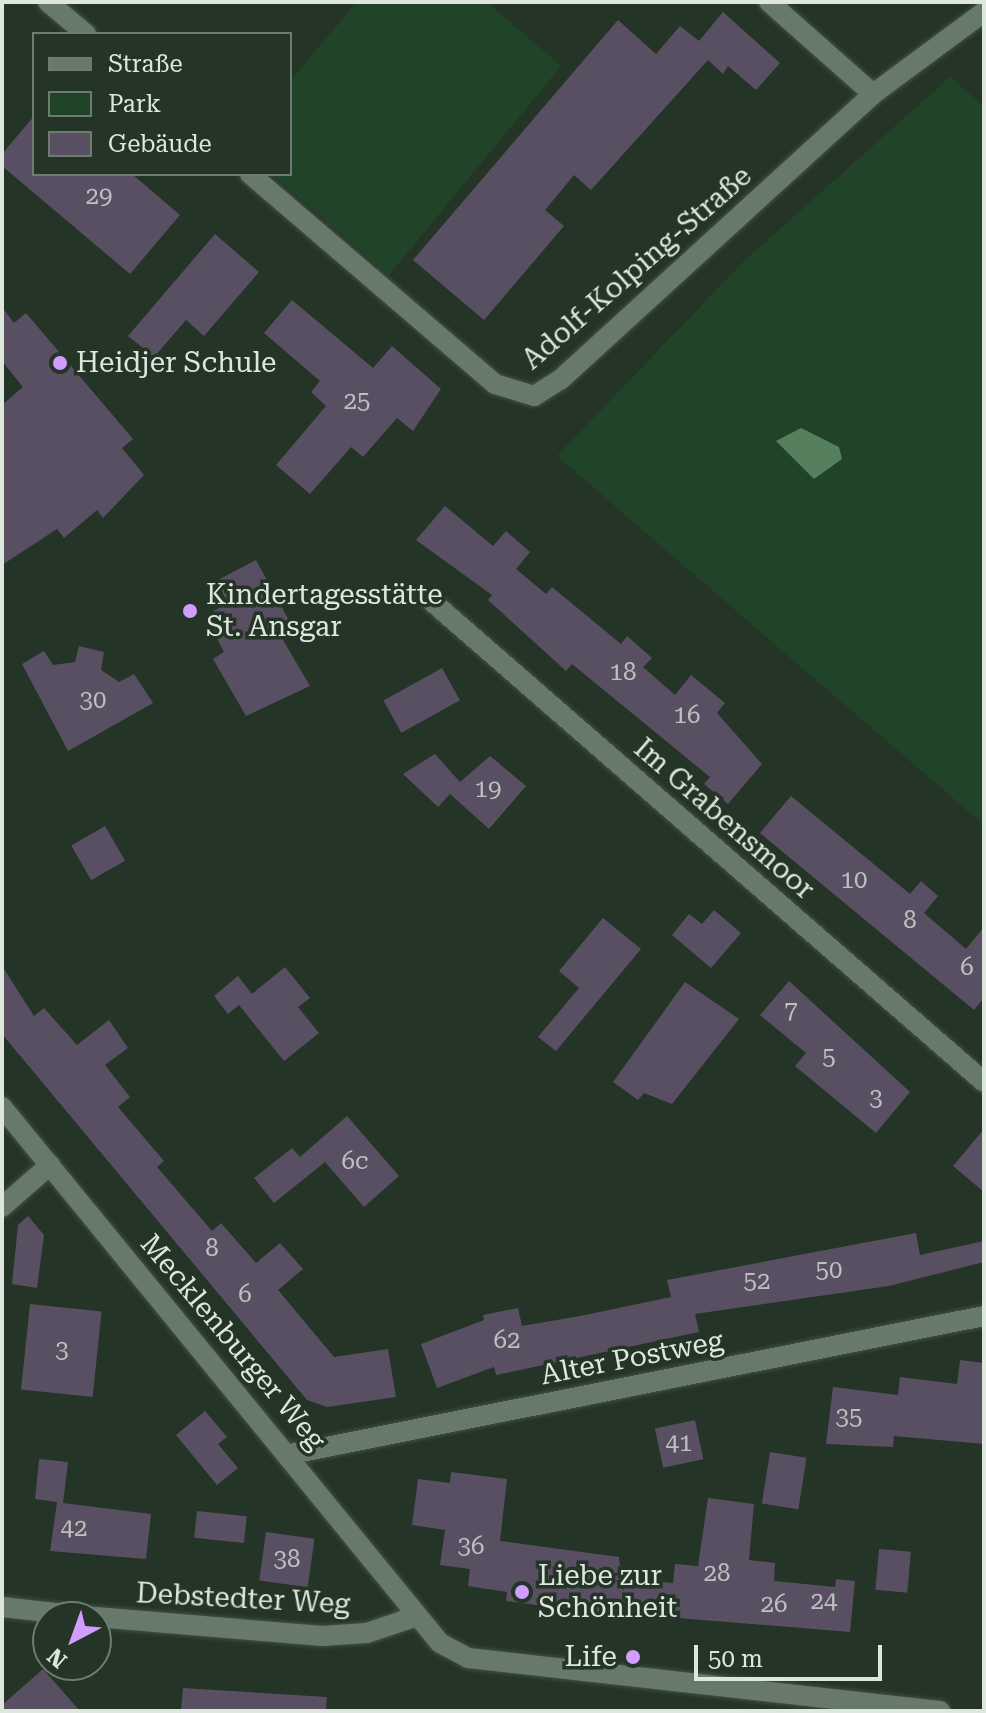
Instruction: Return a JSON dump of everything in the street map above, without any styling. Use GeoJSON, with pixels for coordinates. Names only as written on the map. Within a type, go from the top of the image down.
{"type":"FeatureCollection","features":[{"type":"Feature","properties":{"kind":"street"},"geometry":{"type":"LineString","coordinates":[[48,2],[84,32]]}},
{"type":"Feature","properties":{"kind":"street"},"geometry":{"type":"LineString","coordinates":[[769,2],[873,94]]}},
{"type":"Feature","properties":{"kind":"street","name":"Adolf-Kolping-Straße"},"geometry":{"type":"LineString","coordinates":[[252,176],[495,384],[534,396],[560,380],[873,94],[984,12]]}},
{"type":"Feature","properties":{"kind":"street","name":"Im Grabensmoor"},"geometry":{"type":"LineString","coordinates":[[428,598],[984,1082]]}},
{"type":"Feature","properties":{"kind":"street","name":"Mecklenburger Weg"},"geometry":{"type":"LineString","coordinates":[[2,1107],[291,1454],[417,1616]]}},
{"type":"Feature","properties":{"kind":"street"},"geometry":{"type":"LineString","coordinates":[[2,1207],[50,1165]]}},
{"type":"Feature","properties":{"kind":"street","name":"Alter Postweg"},"geometry":{"type":"LineString","coordinates":[[291,1454],[984,1316]]}},
{"type":"Feature","properties":{"kind":"street","name":"Debstedter Weg"},"geometry":{"type":"LineString","coordinates":[[2,1607],[32,1610]]}},
{"type":"Feature","properties":{"kind":"street"},"geometry":{"type":"LineString","coordinates":[[417,1616],[440,1643],[468,1658],[940,1711]]}},
{"type":"Feature","properties":{"kind":"street","name":"Debstedter Weg"},"geometry":{"type":"LineString","coordinates":[[112,1618],[322,1636],[367,1633],[417,1616]]}},
{"type":"Feature","properties":{"kind":"green space"},"geometry":{"type":"Polygon","coordinates":[[[357,2],[487,2],[561,66],[389,275],[274,176],[292,176],[292,79],[357,2]]]}},
{"type":"Feature","properties":{"kind":"green space"},"geometry":{"type":"Polygon","coordinates":[[[950,77],[984,106],[984,825],[557,456],[742,263],[950,77]]]}},
{"type":"Feature","properties":{"kind":"shaded area"},"geometry":{"type":"Polygon","coordinates":[[[801,428],[839,447],[842,459],[814,479],[776,441],[801,428]]]}},
{"type":"Feature","properties":{"kind":"building"},"geometry":{"type":"Polygon","coordinates":[[[723,12],[780,63],[756,90],[728,66],[723,74],[708,60],[591,190],[574,175],[545,210],[564,226],[484,320],[413,260],[618,20],[656,54],[680,26],[699,41],[723,12]]]}},
{"type":"Feature","properties":{"kind":"building"},"geometry":{"type":"Polygon","coordinates":[[[32,118],[32,176],[134,176],[180,215],[130,274],[2,166],[2,154],[32,118]]]}},
{"type":"Feature","properties":{"kind":"building"},"geometry":{"type":"Polygon","coordinates":[[[215,234],[259,272],[204,336],[186,320],[154,357],[128,336],[215,234]]]}},
{"type":"Feature","properties":{"kind":"building"},"geometry":{"type":"Polygon","coordinates":[[[292,300],[373,368],[392,346],[441,389],[413,431],[397,418],[363,457],[351,447],[310,494],[276,465],[326,406],[311,392],[320,381],[264,333],[292,300]]]}},
{"type":"Feature","properties":{"kind":"building"},"geometry":{"type":"Polygon","coordinates":[[[2,307],[14,323],[26,313],[133,439],[122,448],[144,475],[103,518],[97,510],[64,538],[57,529],[2,565],[2,405],[23,387],[2,361],[2,307]]]}},
{"type":"Feature","properties":{"kind":"building"},"geometry":{"type":"Polygon","coordinates":[[[445,506],[493,546],[506,531],[530,552],[516,569],[546,594],[552,587],[621,644],[627,636],[652,658],[643,667],[675,695],[691,675],[725,703],[717,713],[762,764],[728,804],[704,784],[710,777],[572,664],[566,671],[488,600],[492,595],[416,540],[445,506]]]}},
{"type":"Feature","properties":{"kind":"building"},"geometry":{"type":"Polygon","coordinates":[[[256,560],[292,626],[279,633],[310,686],[246,716],[213,659],[224,652],[205,616],[228,603],[216,581],[256,560]]]}},
{"type":"Feature","properties":{"kind":"building"},"geometry":{"type":"Polygon","coordinates":[[[79,646],[104,652],[101,670],[119,682],[134,674],[153,703],[68,751],[22,664],[44,651],[53,665],[75,662],[79,646]]]}},
{"type":"Feature","properties":{"kind":"building"},"geometry":{"type":"Polygon","coordinates":[[[442,668],[460,700],[401,733],[383,700],[442,668]]]}},
{"type":"Feature","properties":{"kind":"building"},"geometry":{"type":"Polygon","coordinates":[[[435,754],[460,782],[490,756],[526,786],[489,829],[450,794],[438,807],[403,774],[435,754]]]}},
{"type":"Feature","properties":{"kind":"building"},"geometry":{"type":"Polygon","coordinates":[[[791,796],[910,894],[921,881],[938,896],[924,913],[966,949],[984,927],[984,998],[974,1010],[760,833],[791,796]]]}},
{"type":"Feature","properties":{"kind":"building"},"geometry":{"type":"Polygon","coordinates":[[[105,826],[125,861],[91,880],[71,846],[105,826]]]}},
{"type":"Feature","properties":{"kind":"building"},"geometry":{"type":"Polygon","coordinates":[[[714,910],[741,933],[711,968],[672,935],[689,914],[702,924],[714,910]]]}},
{"type":"Feature","properties":{"kind":"building"},"geometry":{"type":"Polygon","coordinates":[[[603,918],[641,949],[556,1051],[538,1037],[579,988],[559,971],[603,918]]]}},
{"type":"Feature","properties":{"kind":"building"},"geometry":{"type":"Polygon","coordinates":[[[2,966],[34,1016],[44,1008],[77,1045],[109,1020],[128,1048],[105,1065],[130,1097],[118,1107],[164,1161],[157,1167],[212,1231],[221,1223],[256,1263],[280,1243],[303,1269],[278,1290],[334,1357],[388,1349],[396,1397],[327,1407],[307,1400],[2,1034],[2,966]]]}},
{"type":"Feature","properties":{"kind":"building"},"geometry":{"type":"Polygon","coordinates":[[[285,967],[310,998],[298,1007],[319,1033],[284,1061],[239,1005],[245,1000],[228,1014],[214,996],[238,976],[252,994],[285,967]]]}},
{"type":"Feature","properties":{"kind":"building"},"geometry":{"type":"Polygon","coordinates":[[[789,981],[910,1092],[876,1133],[795,1066],[806,1053],[760,1015],[789,981]]]}},
{"type":"Feature","properties":{"kind":"building"},"geometry":{"type":"Polygon","coordinates":[[[685,982],[739,1019],[672,1104],[644,1093],[638,1100],[613,1082],[685,982]]]}},
{"type":"Feature","properties":{"kind":"building"},"geometry":{"type":"Polygon","coordinates":[[[347,1116],[399,1176],[364,1207],[325,1162],[274,1203],[254,1178],[292,1148],[300,1157],[347,1116]]]}},
{"type":"Feature","properties":{"kind":"building"},"geometry":{"type":"Polygon","coordinates":[[[984,1129],[984,1192],[953,1166],[984,1129]]]}},
{"type":"Feature","properties":{"kind":"building"},"geometry":{"type":"Polygon","coordinates":[[[28,1216],[44,1235],[37,1288],[12,1284],[18,1225],[28,1216]]]}},
{"type":"Feature","properties":{"kind":"building"},"geometry":{"type":"Polygon","coordinates":[[[916,1233],[920,1255],[984,1241],[984,1262],[889,1286],[695,1314],[699,1332],[496,1375],[494,1367],[437,1388],[421,1344],[484,1320],[483,1315],[518,1308],[522,1326],[580,1316],[671,1297],[667,1280],[916,1233]]]}},
{"type":"Feature","properties":{"kind":"building"},"geometry":{"type":"Polygon","coordinates":[[[30,1304],[102,1312],[93,1397],[21,1390],[30,1304]]]}},
{"type":"Feature","properties":{"kind":"building"},"geometry":{"type":"Polygon","coordinates":[[[960,1360],[984,1363],[984,1444],[894,1436],[893,1447],[826,1444],[833,1387],[898,1395],[900,1377],[957,1384],[960,1360]]]}},
{"type":"Feature","properties":{"kind":"building"},"geometry":{"type":"Polygon","coordinates":[[[205,1411],[227,1437],[218,1444],[238,1468],[217,1485],[176,1435],[205,1411]]]}},
{"type":"Feature","properties":{"kind":"building"},"geometry":{"type":"Polygon","coordinates":[[[695,1420],[703,1459],[663,1468],[655,1429],[695,1420]]]}},
{"type":"Feature","properties":{"kind":"building"},"geometry":{"type":"Polygon","coordinates":[[[770,1452],[807,1458],[798,1509],[762,1503],[770,1452]]]}},
{"type":"Feature","properties":{"kind":"building"},"geometry":{"type":"Polygon","coordinates":[[[39,1459],[68,1462],[63,1503],[151,1514],[146,1559],[50,1551],[57,1502],[35,1499],[39,1459]]]}},
{"type":"Feature","properties":{"kind":"building"},"geometry":{"type":"Polygon","coordinates":[[[451,1472],[507,1479],[500,1541],[619,1557],[621,1579],[673,1583],[675,1564],[698,1566],[708,1498],[754,1504],[749,1560],[775,1563],[774,1581],[835,1587],[836,1579],[855,1581],[850,1632],[567,1609],[506,1601],[507,1592],[468,1586],[470,1569],[440,1565],[445,1530],[412,1525],[418,1479],[450,1483],[451,1472]]]}},
{"type":"Feature","properties":{"kind":"building"},"geometry":{"type":"Polygon","coordinates":[[[197,1511],[247,1516],[244,1543],[194,1538],[197,1511]]]}},
{"type":"Feature","properties":{"kind":"building"},"geometry":{"type":"Polygon","coordinates":[[[266,1532],[315,1539],[308,1587],[259,1581],[266,1532]]]}},
{"type":"Feature","properties":{"kind":"building"},"geometry":{"type":"Polygon","coordinates":[[[879,1549],[911,1552],[907,1593],[875,1590],[879,1549]]]}},
{"type":"Feature","properties":{"kind":"building"},"geometry":{"type":"Polygon","coordinates":[[[32,1679],[54,1681],[80,1711],[2,1711],[2,1705],[32,1679]]]}},
{"type":"Feature","properties":{"kind":"building"},"geometry":{"type":"Polygon","coordinates":[[[183,1688],[327,1697],[326,1711],[181,1711],[183,1688]]]}},
{"type":"Feature","properties":{"kind":"place","name":"Heidjer Schule"},"geometry":{"type":"Point","coordinates":[60,363]}},
{"type":"Feature","properties":{"kind":"place","name":"Kindertagesstätte St. Ansgar"},"geometry":{"type":"Point","coordinates":[190,611]}},
{"type":"Feature","properties":{"kind":"place","name":"Liebe zur Schönheit"},"geometry":{"type":"Point","coordinates":[522,1592]}},
{"type":"Feature","properties":{"kind":"place","name":"Life"},"geometry":{"type":"Point","coordinates":[633,1657]}}]}
